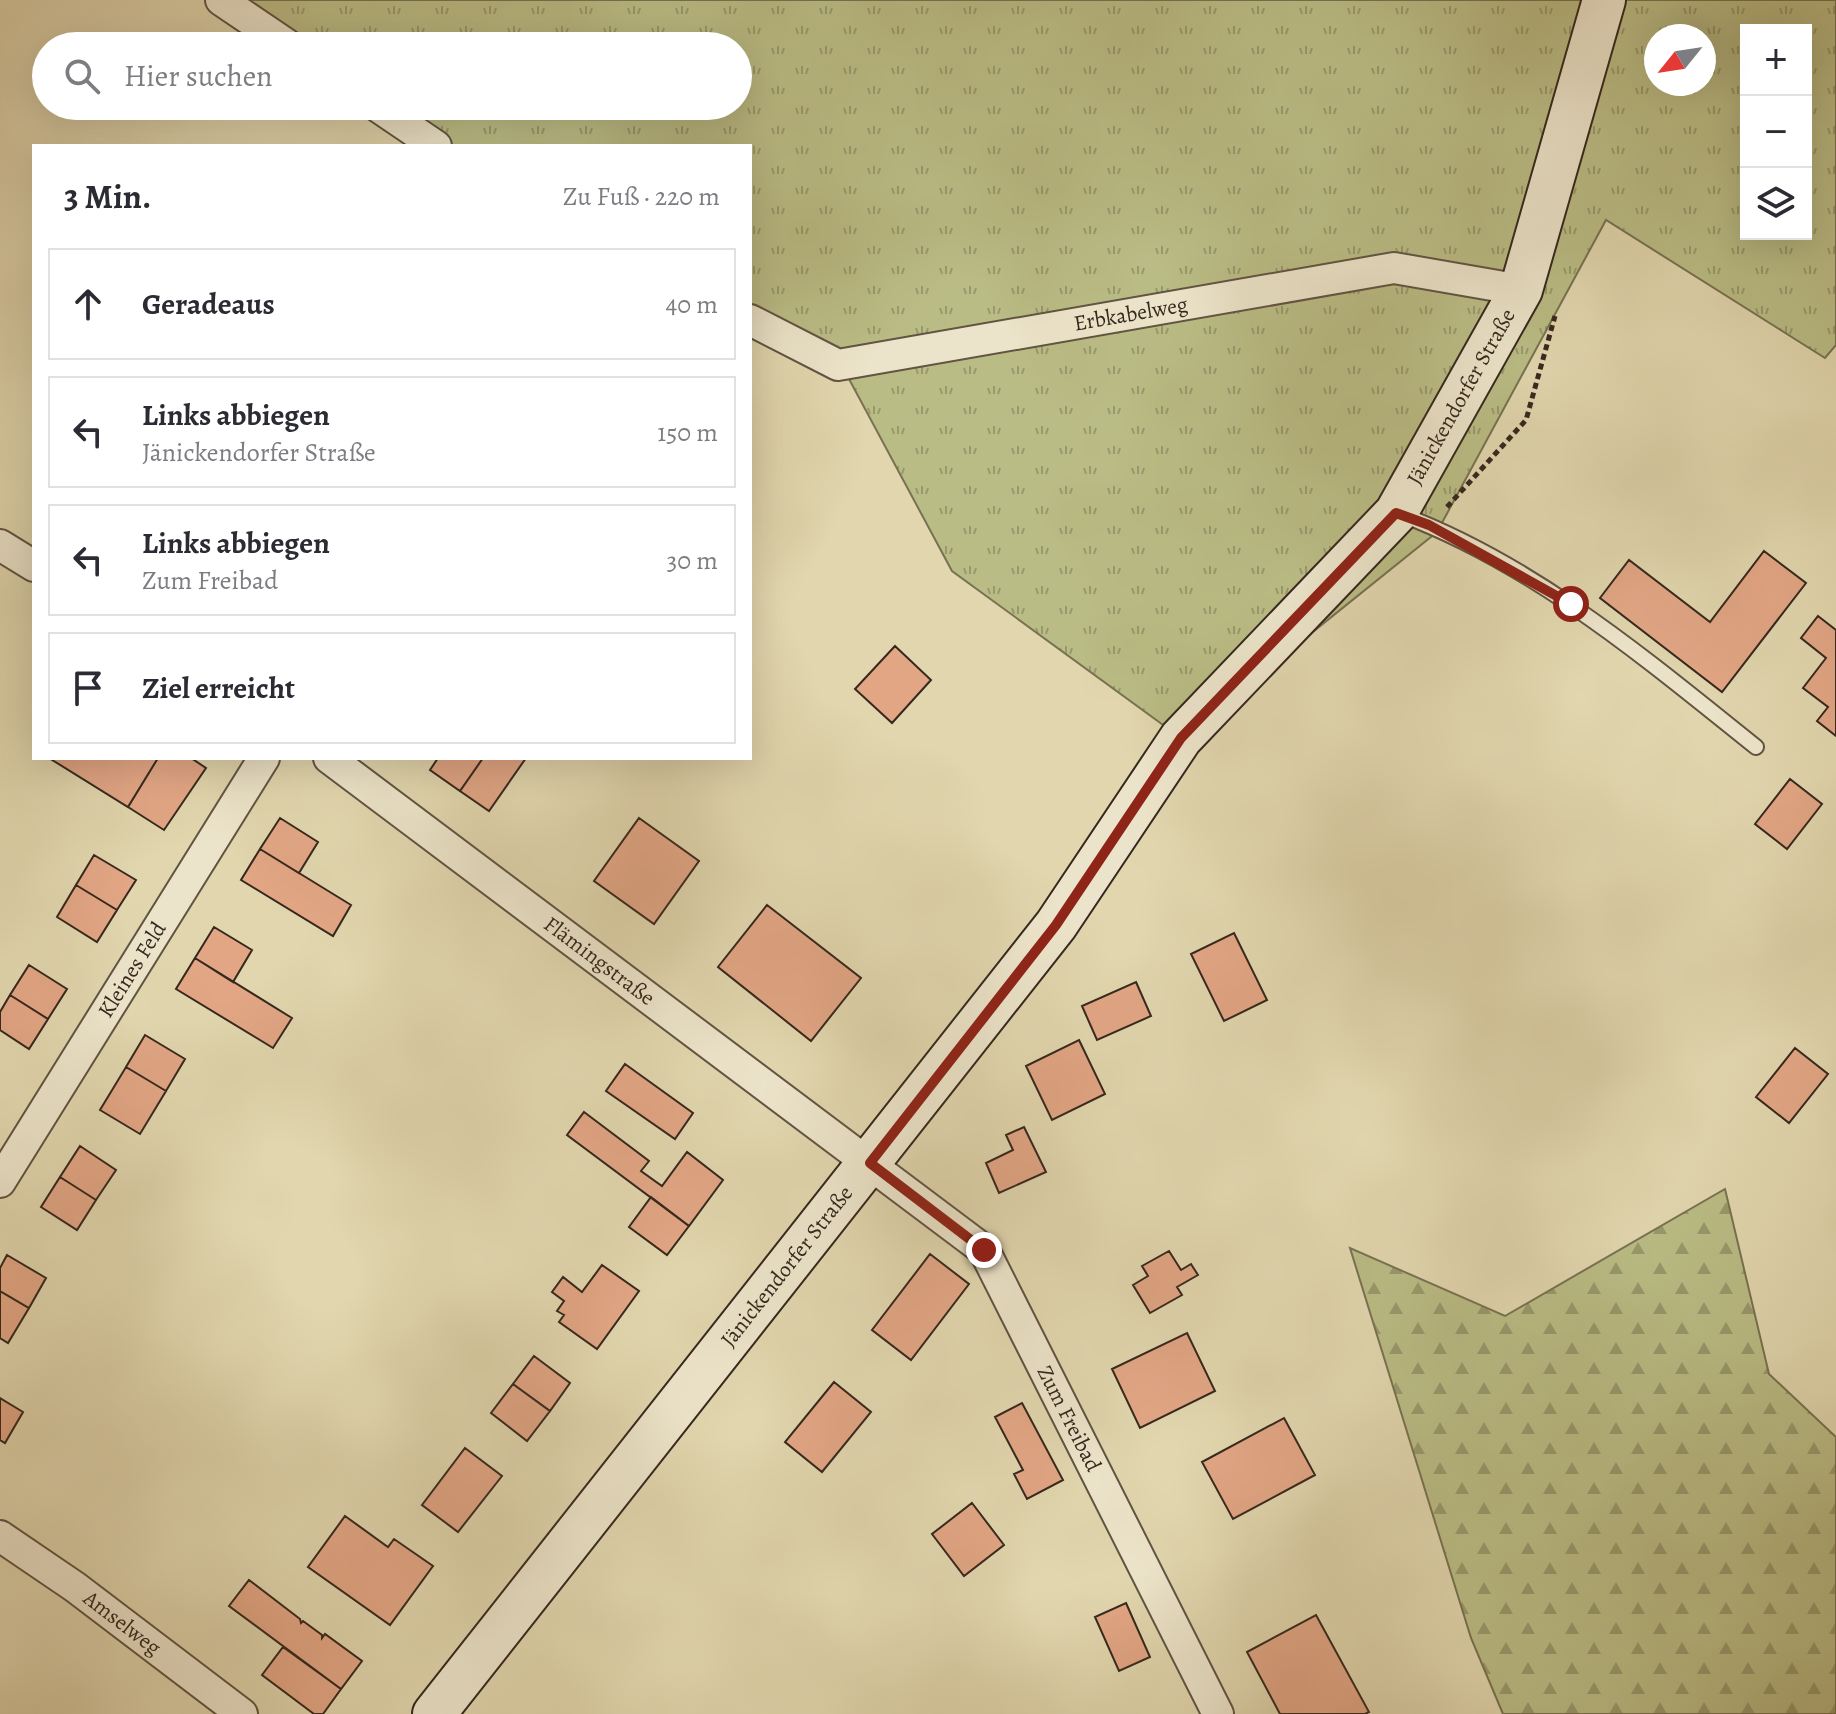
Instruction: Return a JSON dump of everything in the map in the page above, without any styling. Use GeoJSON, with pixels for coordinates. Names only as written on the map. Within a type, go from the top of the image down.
{"type":"FeatureCollection","features":[{"type":"Feature","properties":{"kind":"main road","name":"Jänickendorfer Straße"},"geometry":{"type":"LineString","coordinates":[[434,1714],[1056,925],[1181,738],[1396,513],[1521,290],[1604,0]]}},
{"type":"Feature","properties":{"kind":"street"},"geometry":{"type":"LineString","coordinates":[[221,0],[268,32]]}},
{"type":"Feature","properties":{"kind":"street"},"geometry":{"type":"LineString","coordinates":[[398,120],[433,144]]}},
{"type":"Feature","properties":{"kind":"street","name":"Erbkabelweg"},"geometry":{"type":"LineString","coordinates":[[752,321],[838,365],[1394,268],[1521,290]]}},
{"type":"Feature","properties":{"kind":"street"},"geometry":{"type":"LineString","coordinates":[[0,545],[32,565]]}},
{"type":"Feature","properties":{"kind":"street","name":"Kleines Feld"},"geometry":{"type":"LineString","coordinates":[[0,1182],[263,760]]}},
{"type":"Feature","properties":{"kind":"street","name":"Flämingstraße"},"geometry":{"type":"LineString","coordinates":[[332,760],[870,1163]]}},
{"type":"Feature","properties":{"kind":"street","name":"Zum Freibad"},"geometry":{"type":"LineString","coordinates":[[870,1163],[984,1250],[1218,1714]]}},
{"type":"Feature","properties":{"kind":"street","name":"Amselweg"},"geometry":{"type":"LineString","coordinates":[[0,1536],[75,1587],[242,1714]]}},
{"type":"Feature","properties":{"kind":"lane"},"geometry":{"type":"LineString","coordinates":[[1396,513],[1429,525],[1571,604],[1653,664],[1756,747]]}},
{"type":"Feature","properties":{"kind":"green space"},"geometry":{"type":"Polygon","coordinates":[[[210,0],[1836,0],[1836,345],[1825,358],[1606,220],[1437,532],[1181,738],[952,571],[834,351],[752,318],[752,144],[442,144],[403,120],[752,120],[752,32],[261,32],[210,0]]]}},
{"type":"Feature","properties":{"kind":"green space"},"geometry":{"type":"Polygon","coordinates":[[[1725,1189],[1769,1374],[1836,1437],[1836,1714],[1503,1714],[1471,1638],[1350,1248],[1505,1316],[1725,1189]]]}},
{"type":"Feature","properties":{"kind":"building"},"geometry":{"type":"Polygon","coordinates":[[[1764,551],[1806,583],[1722,692],[1600,598],[1629,560],[1710,622],[1764,551]]]}},
{"type":"Feature","properties":{"kind":"building"},"geometry":{"type":"Polygon","coordinates":[[[1818,616],[1836,630],[1836,736],[1817,721],[1828,707],[1803,688],[1826,658],[1801,638],[1818,616]]]}},
{"type":"Feature","properties":{"kind":"building"},"geometry":{"type":"Polygon","coordinates":[[[895,646],[931,680],[892,723],[855,689],[895,646]]]}},
{"type":"Feature","properties":{"kind":"building"},"geometry":{"type":"Polygon","coordinates":[[[52,760],[157,760],[128,807],[52,760]]]}},
{"type":"Feature","properties":{"kind":"building"},"geometry":{"type":"Polygon","coordinates":[[[157,760],[194,760],[206,768],[164,830],[128,807],[157,760]]]}},
{"type":"Feature","properties":{"kind":"building"},"geometry":{"type":"Polygon","coordinates":[[[437,760],[482,760],[460,791],[430,770],[437,760]]]}},
{"type":"Feature","properties":{"kind":"building"},"geometry":{"type":"Polygon","coordinates":[[[482,760],[525,760],[489,811],[460,791],[482,760]]]}},
{"type":"Feature","properties":{"kind":"building"},"geometry":{"type":"Polygon","coordinates":[[[1790,779],[1822,804],[1787,849],[1755,824],[1790,779]]]}},
{"type":"Feature","properties":{"kind":"building"},"geometry":{"type":"Polygon","coordinates":[[[280,818],[318,842],[299,873],[260,849],[280,818]]]}},
{"type":"Feature","properties":{"kind":"building"},"geometry":{"type":"Polygon","coordinates":[[[639,818],[699,861],[654,924],[594,881],[639,818]]]}},
{"type":"Feature","properties":{"kind":"building"},"geometry":{"type":"Polygon","coordinates":[[[260,849],[351,905],[333,936],[241,880],[260,849]]]}},
{"type":"Feature","properties":{"kind":"building"},"geometry":{"type":"Polygon","coordinates":[[[94,855],[136,880],[117,910],[76,885],[94,855]]]}},
{"type":"Feature","properties":{"kind":"building"},"geometry":{"type":"Polygon","coordinates":[[[76,885],[117,910],[97,942],[57,917],[76,885]]]}},
{"type":"Feature","properties":{"kind":"building"},"geometry":{"type":"Polygon","coordinates":[[[767,905],[861,978],[811,1041],[718,967],[767,905]]]}},
{"type":"Feature","properties":{"kind":"building"},"geometry":{"type":"Polygon","coordinates":[[[214,927],[252,950],[233,982],[195,958],[214,927]]]}},
{"type":"Feature","properties":{"kind":"building"},"geometry":{"type":"Polygon","coordinates":[[[1234,933],[1267,1000],[1224,1021],[1191,954],[1234,933]]]}},
{"type":"Feature","properties":{"kind":"building"},"geometry":{"type":"Polygon","coordinates":[[[195,958],[292,1018],[273,1048],[176,989],[195,958]]]}},
{"type":"Feature","properties":{"kind":"building"},"geometry":{"type":"Polygon","coordinates":[[[29,965],[67,989],[48,1019],[10,995],[29,965]]]}},
{"type":"Feature","properties":{"kind":"building"},"geometry":{"type":"Polygon","coordinates":[[[1136,982],[1151,1016],[1097,1040],[1082,1006],[1136,982]]]}},
{"type":"Feature","properties":{"kind":"building"},"geometry":{"type":"Polygon","coordinates":[[[10,995],[48,1019],[29,1049],[0,1030],[0,1012],[10,995]]]}},
{"type":"Feature","properties":{"kind":"building"},"geometry":{"type":"Polygon","coordinates":[[[145,1035],[185,1059],[166,1091],[126,1067],[145,1035]]]}},
{"type":"Feature","properties":{"kind":"building"},"geometry":{"type":"Polygon","coordinates":[[[1079,1040],[1105,1094],[1052,1120],[1026,1066],[1079,1040]]]}},
{"type":"Feature","properties":{"kind":"building"},"geometry":{"type":"Polygon","coordinates":[[[1795,1048],[1828,1074],[1789,1123],[1756,1097],[1795,1048]]]}},
{"type":"Feature","properties":{"kind":"building"},"geometry":{"type":"Polygon","coordinates":[[[625,1064],[693,1113],[675,1139],[606,1091],[625,1064]]]}},
{"type":"Feature","properties":{"kind":"building"},"geometry":{"type":"Polygon","coordinates":[[[126,1067],[166,1091],[140,1134],[100,1110],[126,1067]]]}},
{"type":"Feature","properties":{"kind":"building"},"geometry":{"type":"Polygon","coordinates":[[[584,1112],[649,1161],[641,1171],[662,1186],[687,1152],[723,1180],[689,1226],[567,1135],[584,1112]]]}},
{"type":"Feature","properties":{"kind":"building"},"geometry":{"type":"Polygon","coordinates":[[[1024,1127],[1046,1172],[999,1193],[986,1163],[1013,1150],[1006,1135],[1024,1127]]]}},
{"type":"Feature","properties":{"kind":"building"},"geometry":{"type":"Polygon","coordinates":[[[80,1146],[116,1170],[96,1200],[60,1177],[80,1146]]]}},
{"type":"Feature","properties":{"kind":"building"},"geometry":{"type":"Polygon","coordinates":[[[60,1177],[96,1200],[77,1230],[41,1207],[60,1177]]]}},
{"type":"Feature","properties":{"kind":"building"},"geometry":{"type":"Polygon","coordinates":[[[651,1197],[689,1226],[667,1255],[629,1227],[651,1197]]]}},
{"type":"Feature","properties":{"kind":"building"},"geometry":{"type":"Polygon","coordinates":[[[1169,1251],[1181,1270],[1191,1264],[1198,1275],[1177,1287],[1182,1295],[1150,1313],[1133,1285],[1148,1276],[1142,1266],[1169,1251]]]}},
{"type":"Feature","properties":{"kind":"building"},"geometry":{"type":"Polygon","coordinates":[[[930,1254],[969,1284],[911,1360],[872,1330],[930,1254]]]}},
{"type":"Feature","properties":{"kind":"building"},"geometry":{"type":"Polygon","coordinates":[[[7,1255],[46,1278],[29,1308],[0,1291],[0,1268],[7,1255]]]}},
{"type":"Feature","properties":{"kind":"building"},"geometry":{"type":"Polygon","coordinates":[[[602,1265],[639,1291],[597,1349],[559,1322],[564,1315],[557,1311],[564,1301],[552,1292],[563,1277],[582,1292],[602,1265]]]}},
{"type":"Feature","properties":{"kind":"building"},"geometry":{"type":"Polygon","coordinates":[[[0,1291],[29,1308],[8,1343],[0,1338],[0,1291]]]}},
{"type":"Feature","properties":{"kind":"building"},"geometry":{"type":"Polygon","coordinates":[[[1187,1333],[1215,1391],[1140,1428],[1112,1369],[1187,1333]]]}},
{"type":"Feature","properties":{"kind":"building"},"geometry":{"type":"Polygon","coordinates":[[[534,1356],[570,1383],[550,1411],[513,1384],[534,1356]]]}},
{"type":"Feature","properties":{"kind":"building"},"geometry":{"type":"Polygon","coordinates":[[[834,1382],[871,1412],[822,1472],[785,1442],[834,1382]]]}},
{"type":"Feature","properties":{"kind":"building"},"geometry":{"type":"Polygon","coordinates":[[[513,1384],[550,1411],[527,1441],[491,1413],[513,1384]]]}},
{"type":"Feature","properties":{"kind":"building"},"geometry":{"type":"Polygon","coordinates":[[[0,1398],[23,1412],[5,1443],[0,1440],[0,1398]]]}},
{"type":"Feature","properties":{"kind":"building"},"geometry":{"type":"Polygon","coordinates":[[[1022,1403],[1063,1480],[1027,1499],[1014,1474],[1023,1470],[995,1417],[1022,1403]]]}},
{"type":"Feature","properties":{"kind":"building"},"geometry":{"type":"Polygon","coordinates":[[[1284,1418],[1315,1475],[1233,1519],[1202,1462],[1284,1418]]]}},
{"type":"Feature","properties":{"kind":"building"},"geometry":{"type":"Polygon","coordinates":[[[465,1448],[502,1476],[458,1532],[422,1505],[465,1448]]]}},
{"type":"Feature","properties":{"kind":"building"},"geometry":{"type":"Polygon","coordinates":[[[972,1503],[1004,1545],[964,1576],[932,1534],[972,1503]]]}},
{"type":"Feature","properties":{"kind":"building"},"geometry":{"type":"Polygon","coordinates":[[[345,1516],[388,1547],[394,1539],[433,1566],[390,1625],[308,1567],[345,1516]]]}},
{"type":"Feature","properties":{"kind":"building"},"geometry":{"type":"Polygon","coordinates":[[[249,1580],[300,1619],[301,1623],[303,1621],[322,1638],[325,1634],[362,1661],[341,1689],[229,1606],[249,1580]]]}},
{"type":"Feature","properties":{"kind":"building"},"geometry":{"type":"Polygon","coordinates":[[[1126,1603],[1150,1657],[1119,1671],[1095,1617],[1126,1603]]]}},
{"type":"Feature","properties":{"kind":"building"},"geometry":{"type":"Polygon","coordinates":[[[1316,1615],[1369,1712],[1280,1714],[1247,1652],[1316,1615]]]}},
{"type":"Feature","properties":{"kind":"building"},"geometry":{"type":"Polygon","coordinates":[[[283,1647],[341,1689],[323,1714],[314,1714],[262,1675],[283,1647]]]}},
{"type":"Feature","properties":{"kind":"route"},"geometry":{"type":"LineString","coordinates":[[984,1250],[870,1163],[1056,925],[1181,738],[1396,513],[1429,525],[1571,604]]}}]}
